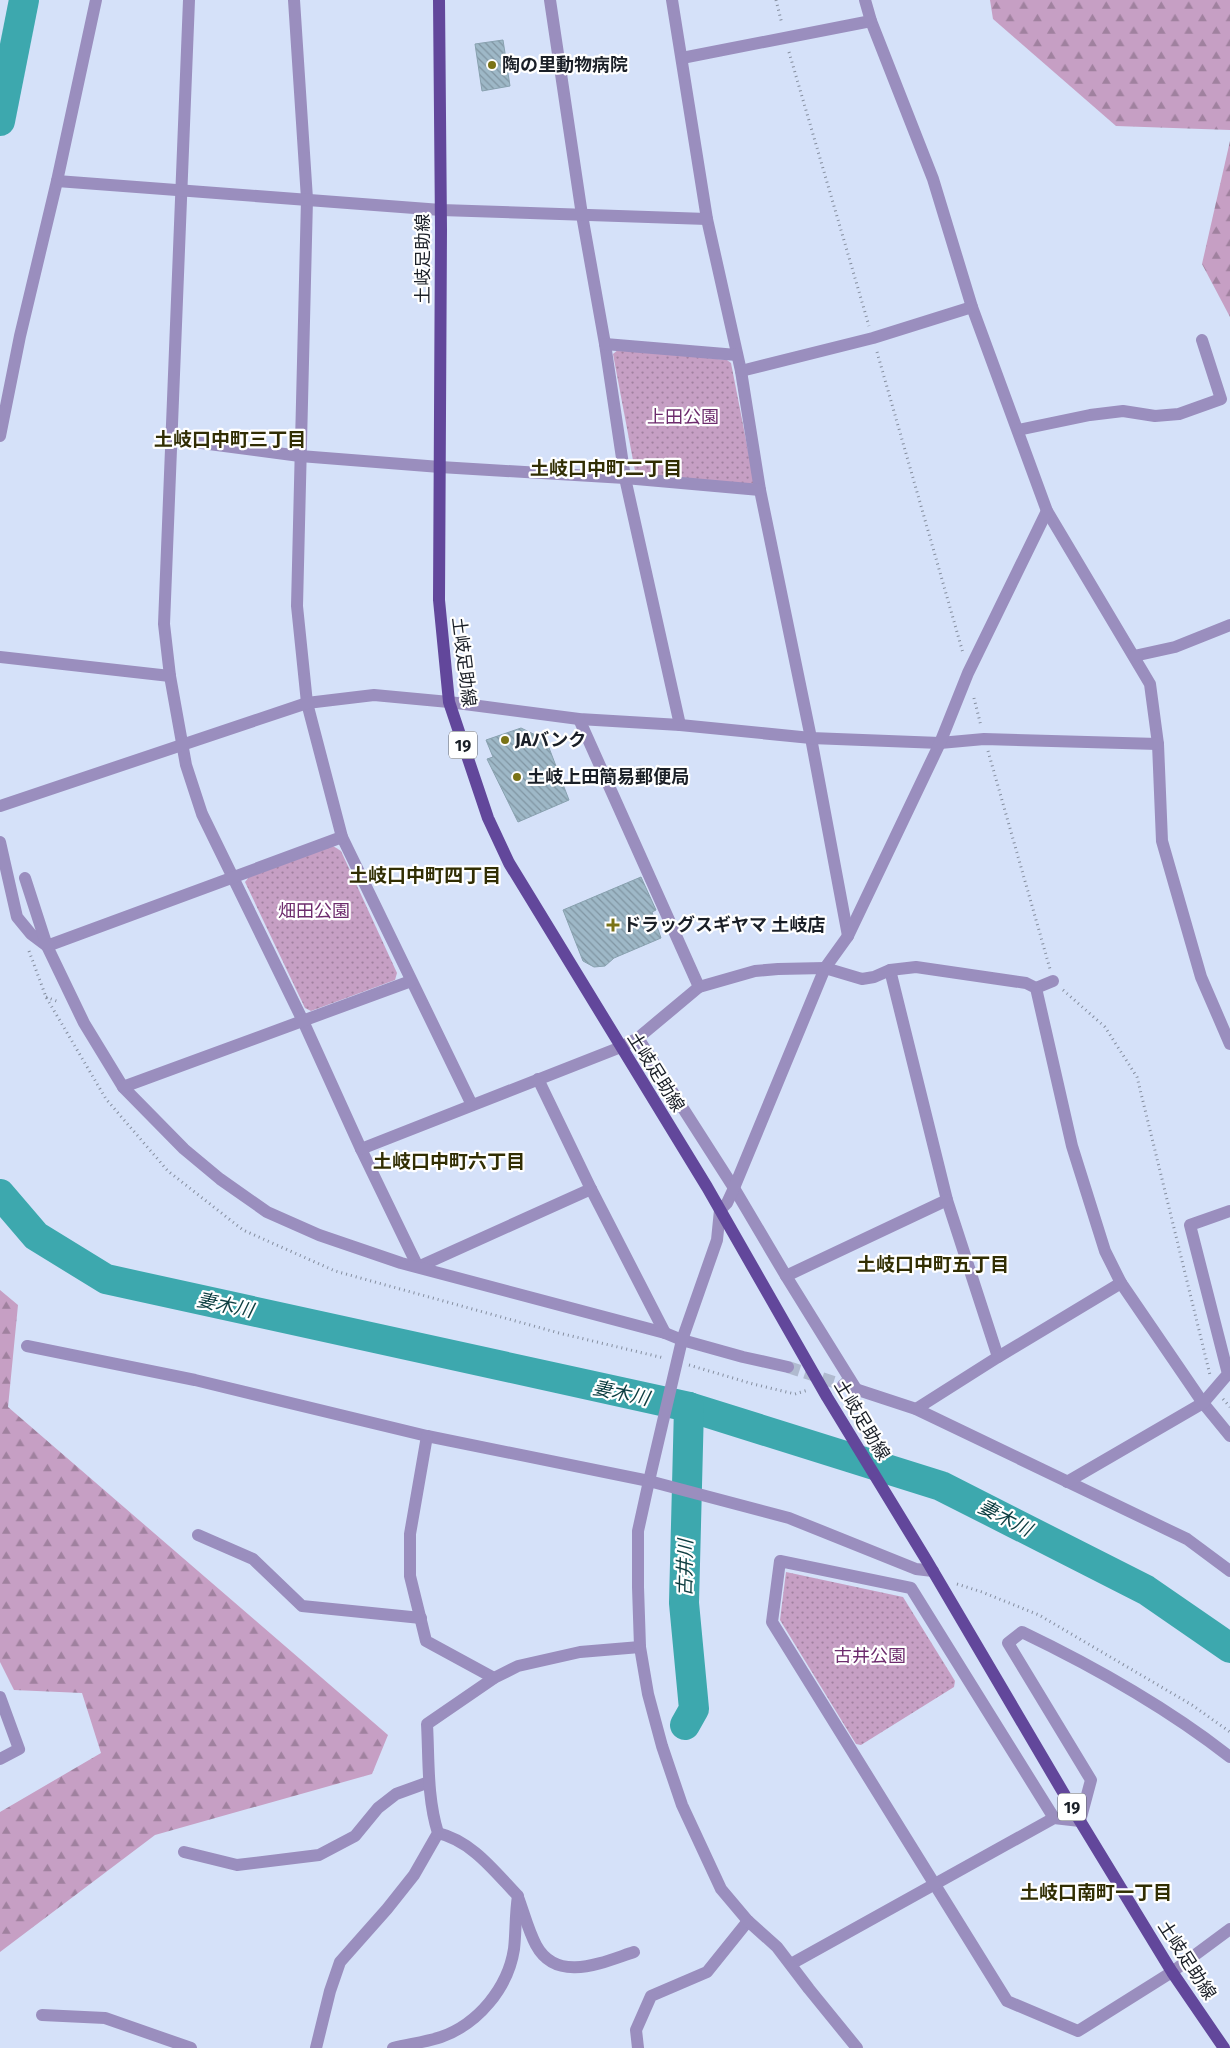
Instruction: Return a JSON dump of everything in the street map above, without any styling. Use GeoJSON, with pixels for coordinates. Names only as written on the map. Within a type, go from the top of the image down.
{"type":"FeatureCollection","features":[{"type":"Feature","properties":{"kind":"main road","name":"土岐足助線"},"geometry":{"type":"LineString","coordinates":[[439,0],[441,210],[439,600],[449,702],[488,818],[509,864],[720,1210],[827,1396],[930,1566],[1080,1821],[1172,1972],[1224,2048]]}},
{"type":"Feature","properties":{"kind":"street"},"geometry":{"type":"LineString","coordinates":[[0,436],[20,336],[57,181],[96,0]]}},
{"type":"Feature","properties":{"kind":"street"},"geometry":{"type":"LineString","coordinates":[[189,0],[164,624],[170,676],[186,765],[202,814],[303,1021],[361,1149],[418,1267]]}},
{"type":"Feature","properties":{"kind":"street"},"geometry":{"type":"LineString","coordinates":[[294,0],[307,199],[297,606],[307,704],[342,837],[472,1105]]}},
{"type":"Feature","properties":{"kind":"street"},"geometry":{"type":"LineString","coordinates":[[550,0],[582,216],[605,344],[625,478],[680,725]]}},
{"type":"Feature","properties":{"kind":"street"},"geometry":{"type":"LineString","coordinates":[[672,0],[707,219],[741,371],[760,490],[811,738],[848,936]]}},
{"type":"Feature","properties":{"kind":"street"},"geometry":{"type":"LineString","coordinates":[[865,0],[871,21],[933,178],[972,308],[1046,511],[1150,684],[1158,744],[1162,841],[1201,977],[1230,1044]]}},
{"type":"Feature","properties":{"kind":"street"},"geometry":{"type":"LineString","coordinates":[[682,58],[871,21]]}},
{"type":"Feature","properties":{"kind":"street"},"geometry":{"type":"LineString","coordinates":[[57,181],[441,210],[707,219]]}},
{"type":"Feature","properties":{"kind":"street"},"geometry":{"type":"LineString","coordinates":[[741,371],[873,338],[972,308]]}},
{"type":"Feature","properties":{"kind":"street"},"geometry":{"type":"LineString","coordinates":[[1018,430],[1090,415],[1123,411],[1155,416],[1179,414],[1221,399],[1202,340]]}},
{"type":"Feature","properties":{"kind":"street"},"geometry":{"type":"LineString","coordinates":[[605,344],[737,355]]}},
{"type":"Feature","properties":{"kind":"street"},"geometry":{"type":"LineString","coordinates":[[171,439],[300,456],[440,468],[625,478],[760,490]]}},
{"type":"Feature","properties":{"kind":"street"},"geometry":{"type":"LineString","coordinates":[[857,2048],[777,1947],[748,1921],[721,1889],[682,1805],[662,1746],[648,1694],[640,1647],[638,1531],[682,1340],[718,1240],[720,1210],[727,1203],[734,1188],[825,968],[848,936],[940,743],[968,673],[1046,511]]}},
{"type":"Feature","properties":{"kind":"street"},"geometry":{"type":"LineString","coordinates":[[1134,656],[1175,647],[1230,626]]}},
{"type":"Feature","properties":{"kind":"street"},"geometry":{"type":"LineString","coordinates":[[0,657],[170,676]]}},
{"type":"Feature","properties":{"kind":"street"},"geometry":{"type":"LineString","coordinates":[[0,806],[307,704],[374,694],[449,702],[579,720],[680,725],[811,738],[940,743],[984,739],[1158,744]]}},
{"type":"Feature","properties":{"kind":"street"},"geometry":{"type":"LineString","coordinates":[[579,720],[699,987]]}},
{"type":"Feature","properties":{"kind":"street"},"geometry":{"type":"LineString","coordinates":[[47,946],[342,837]]}},
{"type":"Feature","properties":{"kind":"street"},"geometry":{"type":"LineString","coordinates":[[0,842],[17,918],[31,934],[47,946]]}},
{"type":"Feature","properties":{"kind":"street"},"geometry":{"type":"LineString","coordinates":[[24,878],[47,946],[84,1024],[123,1088],[184,1149],[220,1179],[267,1212],[319,1235],[401,1263],[664,1333],[743,1357],[788,1367]]}},
{"type":"Feature","properties":{"kind":"street"},"geometry":{"type":"LineString","coordinates":[[361,1149],[621,1048],[638,1038],[699,987],[755,971],[825,968],[862,979],[874,977],[890,970],[921,968],[1026,983],[1036,988],[1053,982]]}},
{"type":"Feature","properties":{"kind":"street"},"geometry":{"type":"LineString","coordinates":[[890,970],[947,1200],[998,1357]]}},
{"type":"Feature","properties":{"kind":"street"},"geometry":{"type":"LineString","coordinates":[[123,1088],[411,981]]}},
{"type":"Feature","properties":{"kind":"street"},"geometry":{"type":"LineString","coordinates":[[1036,988],[1072,1146],[1105,1251],[1121,1283],[1203,1403],[1230,1436]]}},
{"type":"Feature","properties":{"kind":"street"},"geometry":{"type":"LineString","coordinates":[[638,1038],[734,1188],[856,1389]]}},
{"type":"Feature","properties":{"kind":"street"},"geometry":{"type":"LineString","coordinates":[[538,1079],[664,1333]]}},
{"type":"Feature","properties":{"kind":"street"},"geometry":{"type":"LineString","coordinates":[[418,1267],[591,1189]]}},
{"type":"Feature","properties":{"kind":"street"},"geometry":{"type":"LineString","coordinates":[[786,1276],[947,1200]]}},
{"type":"Feature","properties":{"kind":"street"},"geometry":{"type":"LineString","coordinates":[[1067,1482],[1203,1403],[1228,1374],[1190,1225],[1230,1211]]}},
{"type":"Feature","properties":{"kind":"street"},"geometry":{"type":"LineString","coordinates":[[916,1409],[1121,1283]]}},
{"type":"Feature","properties":{"kind":"street"},"geometry":{"type":"LineString","coordinates":[[27,1346],[195,1380],[427,1436],[648,1481],[788,1518],[916,1569],[930,1566]]}},
{"type":"Feature","properties":{"kind":"street"},"geometry":{"type":"LineString","coordinates":[[843,1385],[916,1409],[1187,1539],[1230,1571]]}},
{"type":"Feature","properties":{"kind":"street"},"geometry":{"type":"LineString","coordinates":[[427,1436],[410,1534],[410,1576],[426,1641],[494,1678]]}},
{"type":"Feature","properties":{"kind":"street"},"geometry":{"type":"LineString","coordinates":[[198,1535],[253,1559],[302,1606],[420,1618]]}},
{"type":"Feature","properties":{"kind":"street"},"geometry":{"type":"LineString","coordinates":[[1054,1818],[911,1588],[780,1561],[772,1622],[1007,2001],[1078,2031],[1172,1972],[1230,1930]]}},
{"type":"Feature","properties":{"kind":"street"},"geometry":{"type":"LineString","coordinates":[[791,1964],[1054,1818],[1080,1821],[1091,1780],[1008,1643],[1022,1632],[1137,1692],[1193,1728],[1230,1756]]}},
{"type":"Feature","properties":{"kind":"street"},"geometry":{"type":"LineString","coordinates":[[316,2048],[330,1991],[340,1962],[414,1875],[438,1833],[434,1821],[430,1782],[427,1724],[494,1678],[518,1666],[580,1652],[640,1647]]}},
{"type":"Feature","properties":{"kind":"street"},"geometry":{"type":"LineString","coordinates":[[0,1697],[19,1750],[0,1758]]}},
{"type":"Feature","properties":{"kind":"street"},"geometry":{"type":"LineString","coordinates":[[184,1852],[237,1865],[318,1855],[355,1836],[378,1808],[396,1794],[430,1782]]}},
{"type":"Feature","properties":{"kind":"street"},"geometry":{"type":"LineString","coordinates":[[438,1833],[448,1836],[480,1856],[518,1896],[537,1946],[552,1962],[569,1968],[590,1966],[634,1952]]}},
{"type":"Feature","properties":{"kind":"street"},"geometry":{"type":"LineString","coordinates":[[393,2048],[441,2037],[465,2026],[486,2007],[504,1982],[514,1950],[514,1918],[518,1896]]}},
{"type":"Feature","properties":{"kind":"street"},"geometry":{"type":"LineString","coordinates":[[638,2048],[636,2030],[651,1996],[707,1972],[748,1921]]}},
{"type":"Feature","properties":{"kind":"street"},"geometry":{"type":"LineString","coordinates":[[42,2015],[104,2018],[191,2048]]}},
{"type":"Feature","properties":{"kind":"path"},"geometry":{"type":"LineString","coordinates":[[776,0],[785,38],[968,673],[984,739],[1053,982],[1105,1027],[1137,1077],[1214,1390],[1230,1407]]}},
{"type":"Feature","properties":{"kind":"path"},"geometry":{"type":"LineString","coordinates":[[26,944],[46,997],[106,1099],[168,1171],[243,1230],[336,1271],[550,1331],[677,1361],[753,1384],[795,1394],[810,1390]]}},
{"type":"Feature","properties":{"kind":"path"},"geometry":{"type":"LineString","coordinates":[[955,1583],[1039,1615],[1192,1705],[1230,1732]]}},
{"type":"Feature","properties":{"kind":"green space"},"geometry":{"type":"Polygon","coordinates":[[[990,0],[1230,0],[1230,130],[1116,126],[993,19],[990,0]]]}},
{"type":"Feature","properties":{"kind":"green space"},"geometry":{"type":"Polygon","coordinates":[[[1230,141],[1230,317],[1202,264],[1230,141]]]}},
{"type":"Feature","properties":{"kind":"green space","name":"上田公園"},"geometry":{"type":"Polygon","coordinates":[[[619,349],[727,360],[731,363],[754,481],[752,485],[639,475],[635,471],[613,354],[619,349]]]}},
{"type":"Feature","properties":{"kind":"green space","name":"畑田公園"},"geometry":{"type":"Polygon","coordinates":[[[333,846],[341,851],[397,973],[395,980],[311,1011],[305,1008],[245,882],[249,877],[333,846]]]}},
{"type":"Feature","properties":{"kind":"green space"},"geometry":{"type":"Polygon","coordinates":[[[0,1290],[18,1305],[8,1407],[388,1735],[372,1774],[155,1835],[0,1952],[0,1812],[101,1753],[82,1693],[14,1690],[0,1662],[0,1290]]]}},
{"type":"Feature","properties":{"kind":"green space","name":"古井公園"},"geometry":{"type":"Polygon","coordinates":[[[786,1572],[903,1597],[955,1681],[954,1687],[861,1745],[856,1744],[780,1620],[786,1572]]]}},
{"type":"Feature","properties":{"kind":"building","name":"陶の里動物病院"},"geometry":{"type":"Polygon","coordinates":[[[503,40],[510,86],[482,91],[475,44],[503,40]]]}},
{"type":"Feature","properties":{"kind":"building"},"geometry":{"type":"Polygon","coordinates":[[[521,728],[546,740],[569,800],[518,822],[487,759],[493,757],[486,740],[521,728]]]}},
{"type":"Feature","properties":{"kind":"building","name":"ドラッグスギヤマ 土岐店"},"geometry":{"type":"Polygon","coordinates":[[[641,877],[656,910],[652,912],[661,938],[614,958],[605,966],[594,967],[583,961],[563,910],[641,877]]]}},
{"type":"Feature","properties":{"kind":"waterway","name":"妻木川"},"geometry":{"type":"LineString","coordinates":[[0,121],[24,0]]}},
{"type":"Feature","properties":{"kind":"waterway","name":"妻木川"},"geometry":{"type":"LineString","coordinates":[[0,1194],[36,1236],[106,1279],[689,1407],[941,1486],[1146,1590],[1230,1648]]}},
{"type":"Feature","properties":{"kind":"waterway","name":"古井川"},"geometry":{"type":"LineString","coordinates":[[685,1725],[694,1709],[684,1603],[689,1407]]}},
{"type":"Feature","properties":{"kind":"tunnel"},"geometry":{"type":"LineString","coordinates":[[788,1367],[843,1385]]}},
{"type":"Feature","properties":{"kind":"place","name":"陶の里動物病院"},"geometry":{"type":"Point","coordinates":[492,65]}},
{"type":"Feature","properties":{"kind":"place","name":"JAバンク"},"geometry":{"type":"Point","coordinates":[505,740]}},
{"type":"Feature","properties":{"kind":"place","name":"土岐上田簡易郵便局"},"geometry":{"type":"Point","coordinates":[517,777]}},
{"type":"Feature","properties":{"kind":"place","name":"ドラッグスギヤマ 土岐店"},"geometry":{"type":"Point","coordinates":[613,925]}},
{"type":"Feature","properties":{"kind":"district","name":"土岐口中町三丁目"},"geometry":{"type":"Point","coordinates":[230,439]}},
{"type":"Feature","properties":{"kind":"district","name":"土岐口中町二丁目"},"geometry":{"type":"Point","coordinates":[606,468]}},
{"type":"Feature","properties":{"kind":"district","name":"土岐口中町四丁目"},"geometry":{"type":"Point","coordinates":[425,875]}},
{"type":"Feature","properties":{"kind":"district","name":"土岐口中町六丁目"},"geometry":{"type":"Point","coordinates":[449,1161]}},
{"type":"Feature","properties":{"kind":"district","name":"土岐口中町五丁目"},"geometry":{"type":"Point","coordinates":[933,1264]}},
{"type":"Feature","properties":{"kind":"district","name":"土岐口南町一丁目"},"geometry":{"type":"Point","coordinates":[1096,1892]}}]}
